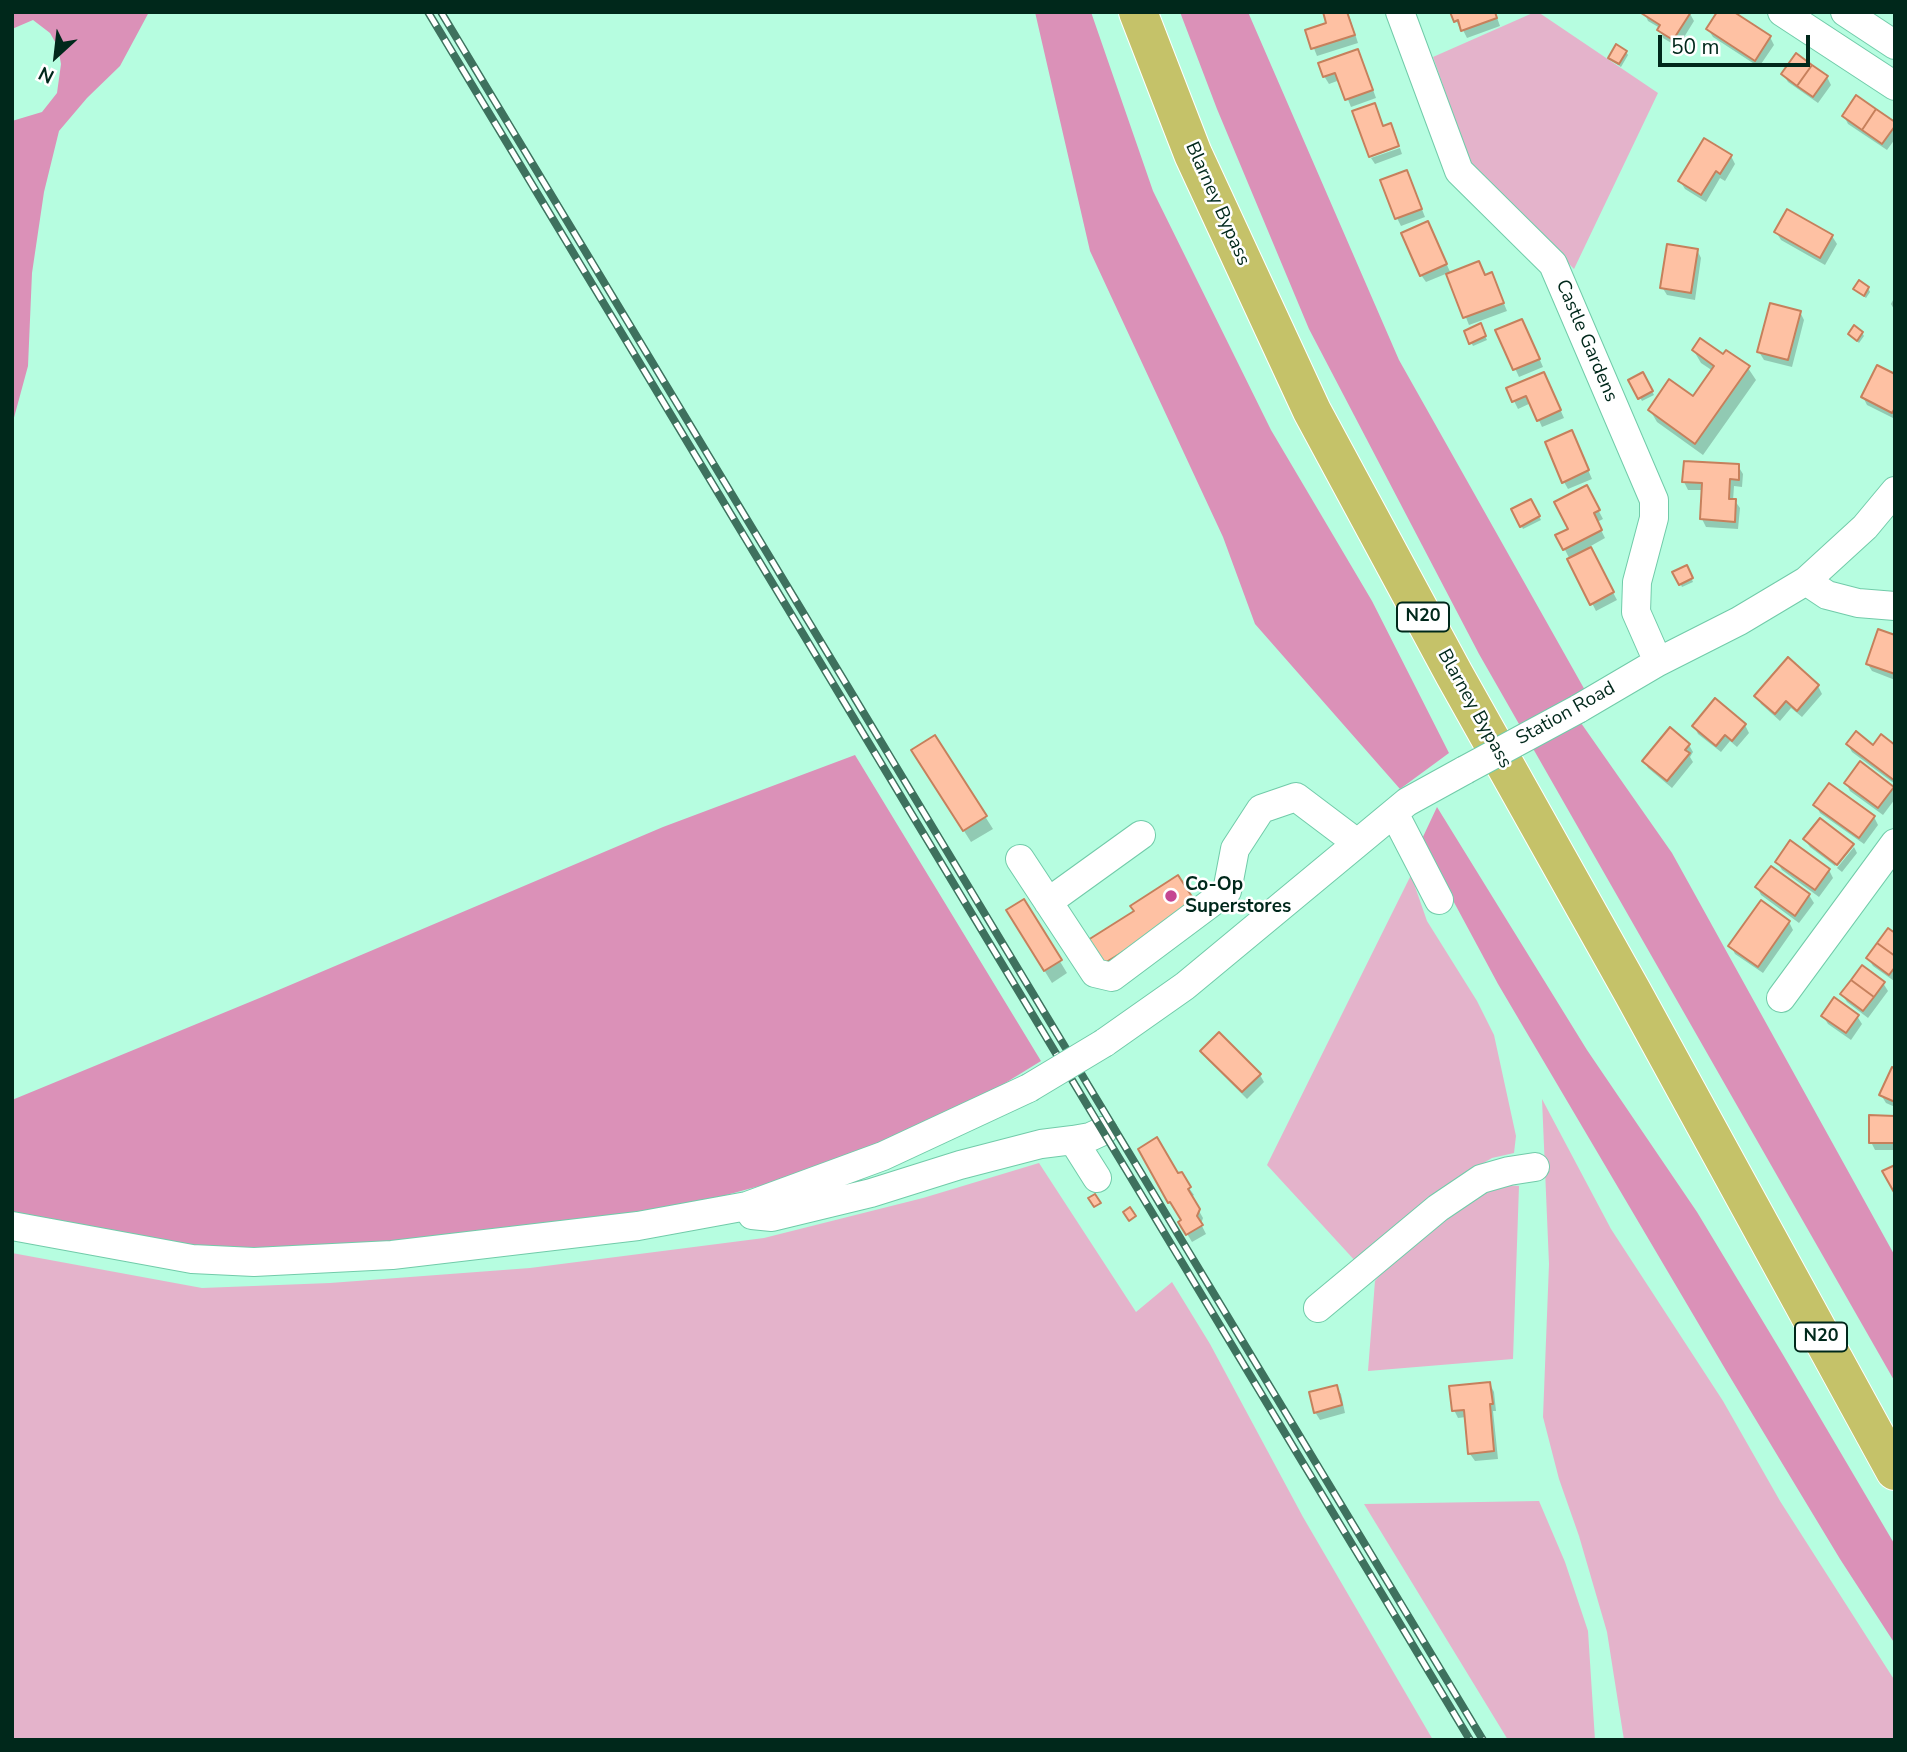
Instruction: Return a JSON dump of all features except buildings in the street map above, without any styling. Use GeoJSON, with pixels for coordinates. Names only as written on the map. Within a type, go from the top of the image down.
{"type":"FeatureCollection","features":[{"type":"Feature","properties":{"kind":"highway","name":"Blarney Bypass"},"geometry":{"type":"LineString","coordinates":[[1138,12],[1193,154],[1312,411],[1454,674],[1895,1471]]}},
{"type":"Feature","properties":{"kind":"street","name":"Castle Gardens"},"geometry":{"type":"LineString","coordinates":[[1400,12],[1459,171],[1553,264],[1654,500],[1654,518],[1637,582],[1636,612],[1658,662]]}},
{"type":"Feature","properties":{"kind":"street"},"geometry":{"type":"LineString","coordinates":[[1782,12],[1895,86]]}},
{"type":"Feature","properties":{"kind":"street"},"geometry":{"type":"LineString","coordinates":[[1845,12],[1895,45]]}},
{"type":"Feature","properties":{"kind":"street","name":"Station Road"},"geometry":{"type":"LineString","coordinates":[[12,1226],[192,1259],[254,1262],[392,1255],[638,1226],[747,1206],[883,1156],[1028,1087],[1104,1043],[1185,986],[1407,802],[1658,662],[1739,621],[1805,581],[1865,527],[1895,491]]}},
{"type":"Feature","properties":{"kind":"street"},"geometry":{"type":"LineString","coordinates":[[1805,581],[1827,595],[1858,603],[1895,606]]}},
{"type":"Feature","properties":{"kind":"street"},"geometry":{"type":"LineString","coordinates":[[1020,859],[1095,973],[1112,977],[1227,891],[1235,849],[1261,809],[1296,797],[1357,843]]}},
{"type":"Feature","properties":{"kind":"street"},"geometry":{"type":"LineString","coordinates":[[1394,813],[1439,900]]}},
{"type":"Feature","properties":{"kind":"street"},"geometry":{"type":"LineString","coordinates":[[1048,902],[1141,835]]}},
{"type":"Feature","properties":{"kind":"street"},"geometry":{"type":"LineString","coordinates":[[1781,998],[1895,843]]}},
{"type":"Feature","properties":{"kind":"street"},"geometry":{"type":"LineString","coordinates":[[747,1206],[752,1214],[772,1217],[871,1193],[960,1165],[1041,1144],[1090,1137],[1102,1131]]}},
{"type":"Feature","properties":{"kind":"street"},"geometry":{"type":"LineString","coordinates":[[1073,1140],[1097,1178]]}},
{"type":"Feature","properties":{"kind":"street"},"geometry":{"type":"LineString","coordinates":[[1318,1308],[1438,1208],[1481,1179],[1535,1167]]}},
{"type":"Feature","properties":{"kind":"shaded area"},"geometry":{"type":"Polygon","coordinates":[[[12,12],[149,12],[120,66],[87,98],[59,131],[44,192],[32,273],[28,366],[12,425],[12,121],[42,112],[57,93],[61,64],[58,47],[50,33],[33,20],[12,29],[12,12]]]}},
{"type":"Feature","properties":{"kind":"shaded area"},"geometry":{"type":"Polygon","coordinates":[[[1035,12],[1091,12],[1153,191],[1271,430],[1372,601],[1449,753],[1400,789],[1255,624],[1223,537],[1090,251],[1035,12]]]}},
{"type":"Feature","properties":{"kind":"shaded area"},"geometry":{"type":"Polygon","coordinates":[[[1180,12],[1248,12],[1399,360],[1586,692],[1570,701],[1581,723],[1672,853],[1895,1256],[1895,1382],[1479,654],[1309,329],[1217,109],[1180,12]]]}},
{"type":"Feature","properties":{"kind":"shaded area"},"geometry":{"type":"Polygon","coordinates":[[[1535,12],[1658,93],[1574,269],[1471,165],[1433,57],[1535,12]]]}},
{"type":"Feature","properties":{"kind":"shaded area"},"geometry":{"type":"Polygon","coordinates":[[[855,755],[1041,1061],[976,1101],[864,1151],[785,1179],[675,1209],[335,1250],[201,1251],[12,1213],[12,1100],[663,827],[855,755]]]}},
{"type":"Feature","properties":{"kind":"shaded area"},"geometry":{"type":"Polygon","coordinates":[[[1437,807],[1587,1050],[1697,1212],[1895,1545],[1895,1644],[1840,1559],[1727,1372],[1498,984],[1421,841],[1437,807]]]}},
{"type":"Feature","properties":{"kind":"shaded area"},"geometry":{"type":"Polygon","coordinates":[[[1411,875],[1427,921],[1477,1001],[1494,1035],[1516,1136],[1514,1153],[1492,1158],[1449,1183],[1358,1264],[1267,1165],[1411,875]]]}},
{"type":"Feature","properties":{"kind":"shaded area"},"geometry":{"type":"Polygon","coordinates":[[[1542,1099],[1611,1229],[1723,1401],[1780,1501],[1895,1681],[1895,1740],[1624,1740],[1607,1632],[1559,1479],[1543,1417],[1549,1264],[1542,1099]]]}},
{"type":"Feature","properties":{"kind":"shaded area"},"geometry":{"type":"Polygon","coordinates":[[[1039,1163],[1136,1312],[1172,1282],[1210,1344],[1303,1517],[1433,1740],[12,1740],[12,1253],[202,1288],[330,1283],[530,1268],[764,1238],[923,1198],[1039,1163]]]}},
{"type":"Feature","properties":{"kind":"shaded area"},"geometry":{"type":"Polygon","coordinates":[[[1504,1185],[1519,1186],[1513,1359],[1368,1371],[1375,1281],[1390,1263],[1484,1190],[1504,1185]]]}},
{"type":"Feature","properties":{"kind":"shaded area"},"geometry":{"type":"Polygon","coordinates":[[[1539,1501],[1565,1562],[1588,1631],[1595,1740],[1508,1740],[1364,1504],[1539,1501]]]}},
{"type":"Feature","properties":{"kind":"railway"},"geometry":{"type":"LineString","coordinates":[[428,12],[1470,1740]]}},
{"type":"Feature","properties":{"kind":"railway"},"geometry":{"type":"LineString","coordinates":[[441,12],[1483,1740]]}},
{"type":"Feature","properties":{"kind":"place","name":"Co-Op Superstores"},"geometry":{"type":"Point","coordinates":[1171,896]}}]}
